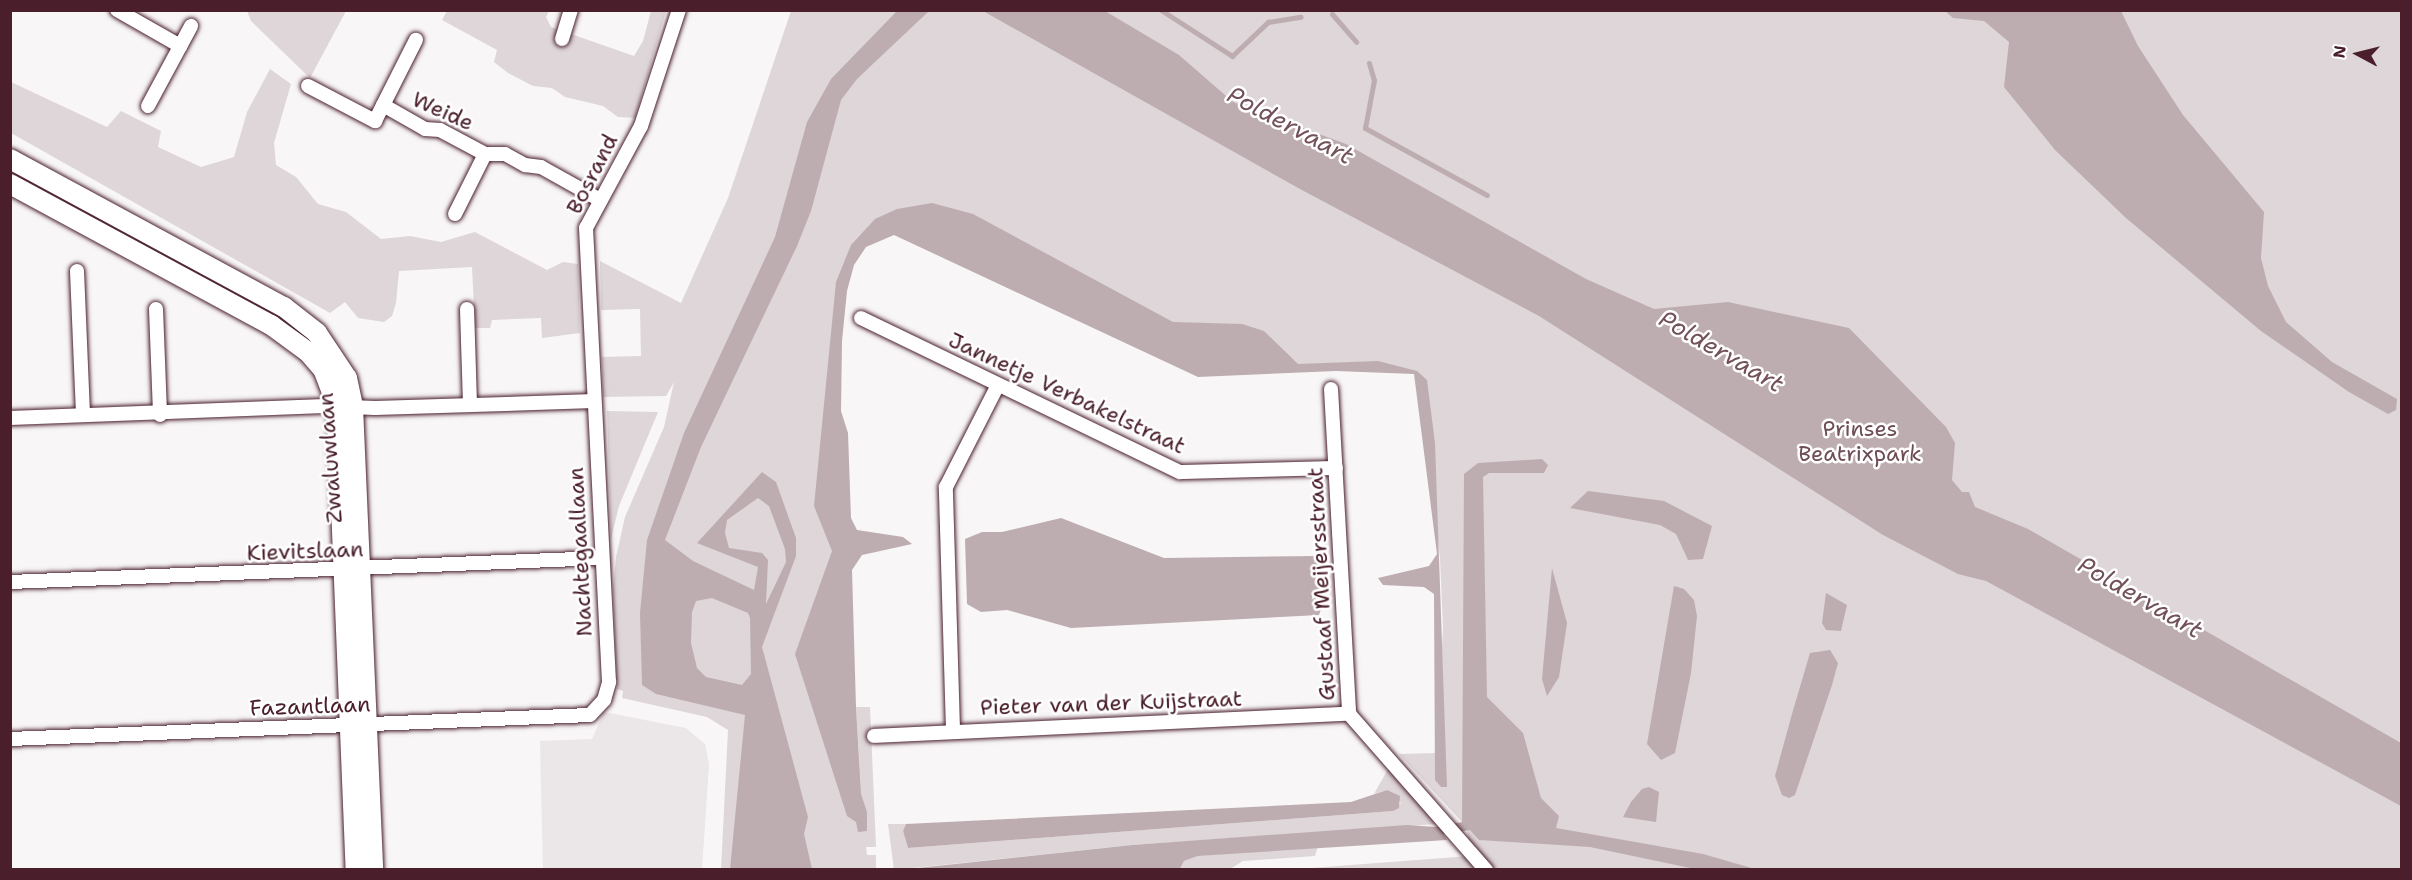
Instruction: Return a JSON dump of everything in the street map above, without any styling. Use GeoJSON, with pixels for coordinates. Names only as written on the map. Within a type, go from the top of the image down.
{"type":"FeatureCollection","features":[{"type":"Feature","properties":{"kind":"main road","name":"Zwaluwlaan"},"geometry":{"type":"LineString","coordinates":[[10,159],[284,307],[316,333],[337,358],[347,378],[345,407],[359,726],[373,870]]}},
{"type":"Feature","properties":{"kind":"main road","name":"Zwaluwlaan"},"geometry":{"type":"LineString","coordinates":[[10,184],[271,325],[308,352],[323,369],[345,407]]}},
{"type":"Feature","properties":{"kind":"main road","name":"Zwaluwlaan"},"geometry":{"type":"LineString","coordinates":[[356,870],[359,726]]}},
{"type":"Feature","properties":{"kind":"street"},"geometry":{"type":"LineString","coordinates":[[117,10],[180,46]]}},
{"type":"Feature","properties":{"kind":"street"},"geometry":{"type":"LineString","coordinates":[[562,39],[571,10]]}},
{"type":"Feature","properties":{"kind":"street","name":"Bosrand"},"geometry":{"type":"LineString","coordinates":[[594,401],[586,228],[641,126],[680,10]]}},
{"type":"Feature","properties":{"kind":"street"},"geometry":{"type":"LineString","coordinates":[[148,106],[191,26]]}},
{"type":"Feature","properties":{"kind":"street","name":"Weide"},"geometry":{"type":"LineString","coordinates":[[308,86],[375,121],[416,40]]}},
{"type":"Feature","properties":{"kind":"street","name":"Weide"},"geometry":{"type":"LineString","coordinates":[[383,105],[425,129],[440,130],[485,154],[505,154],[525,165],[541,167],[600,200]]}},
{"type":"Feature","properties":{"kind":"street","name":"Weide"},"geometry":{"type":"LineString","coordinates":[[455,214],[485,154]]}},
{"type":"Feature","properties":{"kind":"street"},"geometry":{"type":"LineString","coordinates":[[77,271],[83,415]]}},
{"type":"Feature","properties":{"kind":"street"},"geometry":{"type":"LineString","coordinates":[[156,309],[160,415]]}},
{"type":"Feature","properties":{"kind":"street"},"geometry":{"type":"LineString","coordinates":[[467,309],[470,405]]}},
{"type":"Feature","properties":{"kind":"street","name":"Jannetje Verbakelstraat"},"geometry":{"type":"LineString","coordinates":[[861,318],[1180,472],[1336,468]]}},
{"type":"Feature","properties":{"kind":"street"},"geometry":{"type":"LineString","coordinates":[[953,730],[946,487],[998,385]]}},
{"type":"Feature","properties":{"kind":"street","name":"Gustaaf Meijersstraat"},"geometry":{"type":"LineString","coordinates":[[1330,389],[1349,714],[1486,870]]}},
{"type":"Feature","properties":{"kind":"street"},"geometry":{"type":"LineString","coordinates":[[10,418],[594,401]]}},
{"type":"Feature","properties":{"kind":"street","name":"Nachtegaallaan"},"geometry":{"type":"LineString","coordinates":[[594,401],[609,682],[604,700]]}},
{"type":"Feature","properties":{"kind":"street","name":"Kievitslaan"},"geometry":{"type":"LineString","coordinates":[[10,582],[352,570],[602,558]]}},
{"type":"Feature","properties":{"kind":"street","name":"Fazantlaan"},"geometry":{"type":"LineString","coordinates":[[10,739],[590,715],[604,700]]}},
{"type":"Feature","properties":{"kind":"street","name":"Pieter van der Kuijstraat"},"geometry":{"type":"LineString","coordinates":[[874,736],[953,730],[1349,714]]}},
{"type":"Feature","properties":{"kind":"shaded area"},"geometry":{"type":"Polygon","coordinates":[[[604,712],[686,728],[705,744],[709,764],[702,869],[543,869],[540,741],[592,739],[604,712]]]}},
{"type":"Feature","properties":{"kind":"green space"},"geometry":{"type":"Polygon","coordinates":[[[247,11],[346,11],[310,78],[251,21],[247,11]]]}},
{"type":"Feature","properties":{"kind":"green space"},"geometry":{"type":"Polygon","coordinates":[[[447,11],[549,11],[546,17],[551,27],[634,56],[643,41],[651,11],[666,11],[635,118],[618,117],[603,106],[565,97],[552,88],[533,86],[508,73],[494,62],[497,50],[442,20],[447,11]]]}},
{"type":"Feature","properties":{"kind":"green space","name":"Prinses Beatrixpark"},"geometry":{"type":"Polygon","coordinates":[[[791,11],[2401,11],[2401,869],[1298,869],[1470,856],[1463,792],[1462,822],[1399,754],[1435,753],[1435,780],[1443,628],[1440,558],[1421,380],[1414,372],[1396,368],[1193,372],[885,226],[851,260],[840,304],[835,442],[861,790],[856,707],[870,707],[876,847],[866,847],[867,855],[876,855],[876,869],[721,869],[728,730],[707,717],[622,698],[623,691],[617,689],[613,589],[616,557],[625,517],[664,427],[674,382],[666,396],[603,397],[602,357],[641,356],[640,309],[601,310],[600,261],[681,303],[728,198],[791,11]]]}},
{"type":"Feature","properties":{"kind":"green space"},"geometry":{"type":"Polygon","coordinates":[[[270,69],[291,84],[274,143],[276,165],[296,177],[318,204],[346,212],[381,239],[410,236],[441,242],[475,232],[547,270],[563,262],[578,264],[580,333],[542,338],[541,318],[492,320],[490,328],[475,328],[472,267],[399,271],[396,303],[392,316],[384,322],[358,318],[345,302],[330,313],[11,133],[11,82],[107,127],[121,111],[161,131],[158,147],[201,167],[234,157],[247,112],[270,69]]]}},
{"type":"Feature","properties":{"kind":"green space"},"geometry":{"type":"Polygon","coordinates":[[[607,411],[658,412],[619,506],[611,539],[607,411]]]}},
{"type":"Feature","properties":{"kind":"green space"},"geometry":{"type":"Polygon","coordinates":[[[1388,769],[1437,824],[1132,845],[894,870],[888,824],[906,824],[903,831],[908,848],[1393,811],[1401,803],[1387,790],[1374,794],[1388,769]]]}},
{"type":"Feature","properties":{"kind":"green space"},"geometry":{"type":"Polygon","coordinates":[[[1318,846],[1315,856],[1243,861],[1230,869],[1180,870],[1184,861],[1198,856],[1318,846]]]}},
{"type":"Feature","properties":{"kind":"water"},"geometry":{"type":"Polygon","coordinates":[[[897,11],[929,11],[857,79],[841,100],[811,211],[797,246],[701,447],[665,540],[693,561],[754,590],[758,567],[697,543],[762,472],[776,482],[796,538],[796,556],[762,647],[808,817],[804,834],[812,869],[730,869],[745,715],[656,694],[642,685],[640,613],[647,540],[684,433],[775,237],[807,122],[831,79],[897,11]],[[758,498],[727,520],[725,533],[729,548],[762,553],[768,560],[766,604],[786,562],[785,549],[769,506],[758,498]],[[712,598],[696,601],[692,612],[691,643],[697,668],[706,677],[742,685],[751,674],[750,618],[748,613],[712,598]]]}},
{"type":"Feature","properties":{"kind":"water","name":"Poldervaart"},"geometry":{"type":"Polygon","coordinates":[[[983,11],[1105,11],[1179,55],[1233,102],[1346,144],[1586,279],[1654,309],[1728,302],[1849,328],[1946,427],[1955,443],[1952,480],[1962,492],[1969,492],[1975,507],[2028,529],[2401,743],[2401,806],[1986,581],[1958,574],[1883,535],[1539,316],[1300,189],[983,11]]]}},
{"type":"Feature","properties":{"kind":"water"},"geometry":{"type":"Polygon","coordinates":[[[1945,11],[2121,11],[2138,46],[2183,115],[2264,212],[2261,258],[2268,286],[2286,322],[2332,362],[2397,399],[2396,410],[2388,414],[2349,392],[2261,331],[2126,218],[2055,150],[2004,87],[2009,42],[1984,21],[1953,18],[1945,11]]]}},
{"type":"Feature","properties":{"kind":"water"},"geometry":{"type":"Polygon","coordinates":[[[932,203],[973,214],[1173,322],[1242,324],[1264,331],[1298,364],[1378,361],[1417,371],[1427,380],[1435,443],[1447,787],[1441,787],[1435,780],[1434,594],[1424,587],[1383,585],[1378,578],[1429,566],[1437,554],[1414,374],[1336,371],[1198,377],[894,235],[866,247],[854,265],[847,291],[842,341],[841,411],[848,433],[851,518],[857,530],[903,537],[912,544],[862,555],[852,570],[861,794],[867,812],[867,831],[858,832],[856,822],[847,816],[795,654],[832,551],[814,506],[836,282],[851,245],[875,219],[897,209],[932,203]]]}},
{"type":"Feature","properties":{"kind":"water"},"geometry":{"type":"Polygon","coordinates":[[[1542,459],[1548,465],[1544,473],[1489,473],[1483,477],[1487,697],[1523,733],[1541,798],[1559,816],[1556,828],[1703,854],[1755,869],[1695,869],[1590,847],[1479,840],[1470,830],[1443,834],[1447,840],[1198,856],[1184,861],[1180,869],[899,870],[1132,845],[1407,825],[1436,827],[1462,822],[1464,474],[1478,463],[1542,459]]]}},
{"type":"Feature","properties":{"kind":"water"},"geometry":{"type":"Polygon","coordinates":[[[1588,491],[1664,501],[1712,526],[1703,559],[1688,560],[1676,534],[1660,525],[1570,508],[1588,491]]]}},
{"type":"Feature","properties":{"kind":"water"},"geometry":{"type":"Polygon","coordinates":[[[1061,518],[1164,558],[1317,556],[1322,606],[1319,615],[1071,628],[1007,610],[981,612],[967,604],[965,539],[982,532],[1002,532],[1061,518]]]}},
{"type":"Feature","properties":{"kind":"water"},"geometry":{"type":"Polygon","coordinates":[[[1552,568],[1567,623],[1559,677],[1547,696],[1542,679],[1552,568]]]}},
{"type":"Feature","properties":{"kind":"water"},"geometry":{"type":"Polygon","coordinates":[[[1674,586],[1684,589],[1694,600],[1697,616],[1691,673],[1675,753],[1661,760],[1647,744],[1674,586]]]}},
{"type":"Feature","properties":{"kind":"water"},"geometry":{"type":"Polygon","coordinates":[[[1826,593],[1847,605],[1841,631],[1826,630],[1822,623],[1826,593]]]}},
{"type":"Feature","properties":{"kind":"water"},"geometry":{"type":"Polygon","coordinates":[[[1830,650],[1838,663],[1832,685],[1795,795],[1789,798],[1782,795],[1775,776],[1792,714],[1810,653],[1830,650]]]}},
{"type":"Feature","properties":{"kind":"water"},"geometry":{"type":"Polygon","coordinates":[[[1649,787],[1659,792],[1656,822],[1623,817],[1631,802],[1642,789],[1649,787]]]}},
{"type":"Feature","properties":{"kind":"water"},"geometry":{"type":"Polygon","coordinates":[[[1387,790],[1400,796],[1399,808],[1393,811],[908,848],[903,831],[906,824],[1351,802],[1387,790]]]}},
{"type":"Feature","properties":{"kind":"waterway"},"geometry":{"type":"LineString","coordinates":[[1161,10],[1232,56],[1268,22],[1301,17]]}},
{"type":"Feature","properties":{"kind":"waterway"},"geometry":{"type":"LineString","coordinates":[[1332,14],[1356,42]]}},
{"type":"Feature","properties":{"kind":"waterway"},"geometry":{"type":"LineString","coordinates":[[1369,63],[1374,80],[1365,128],[1487,195]]}}]}
